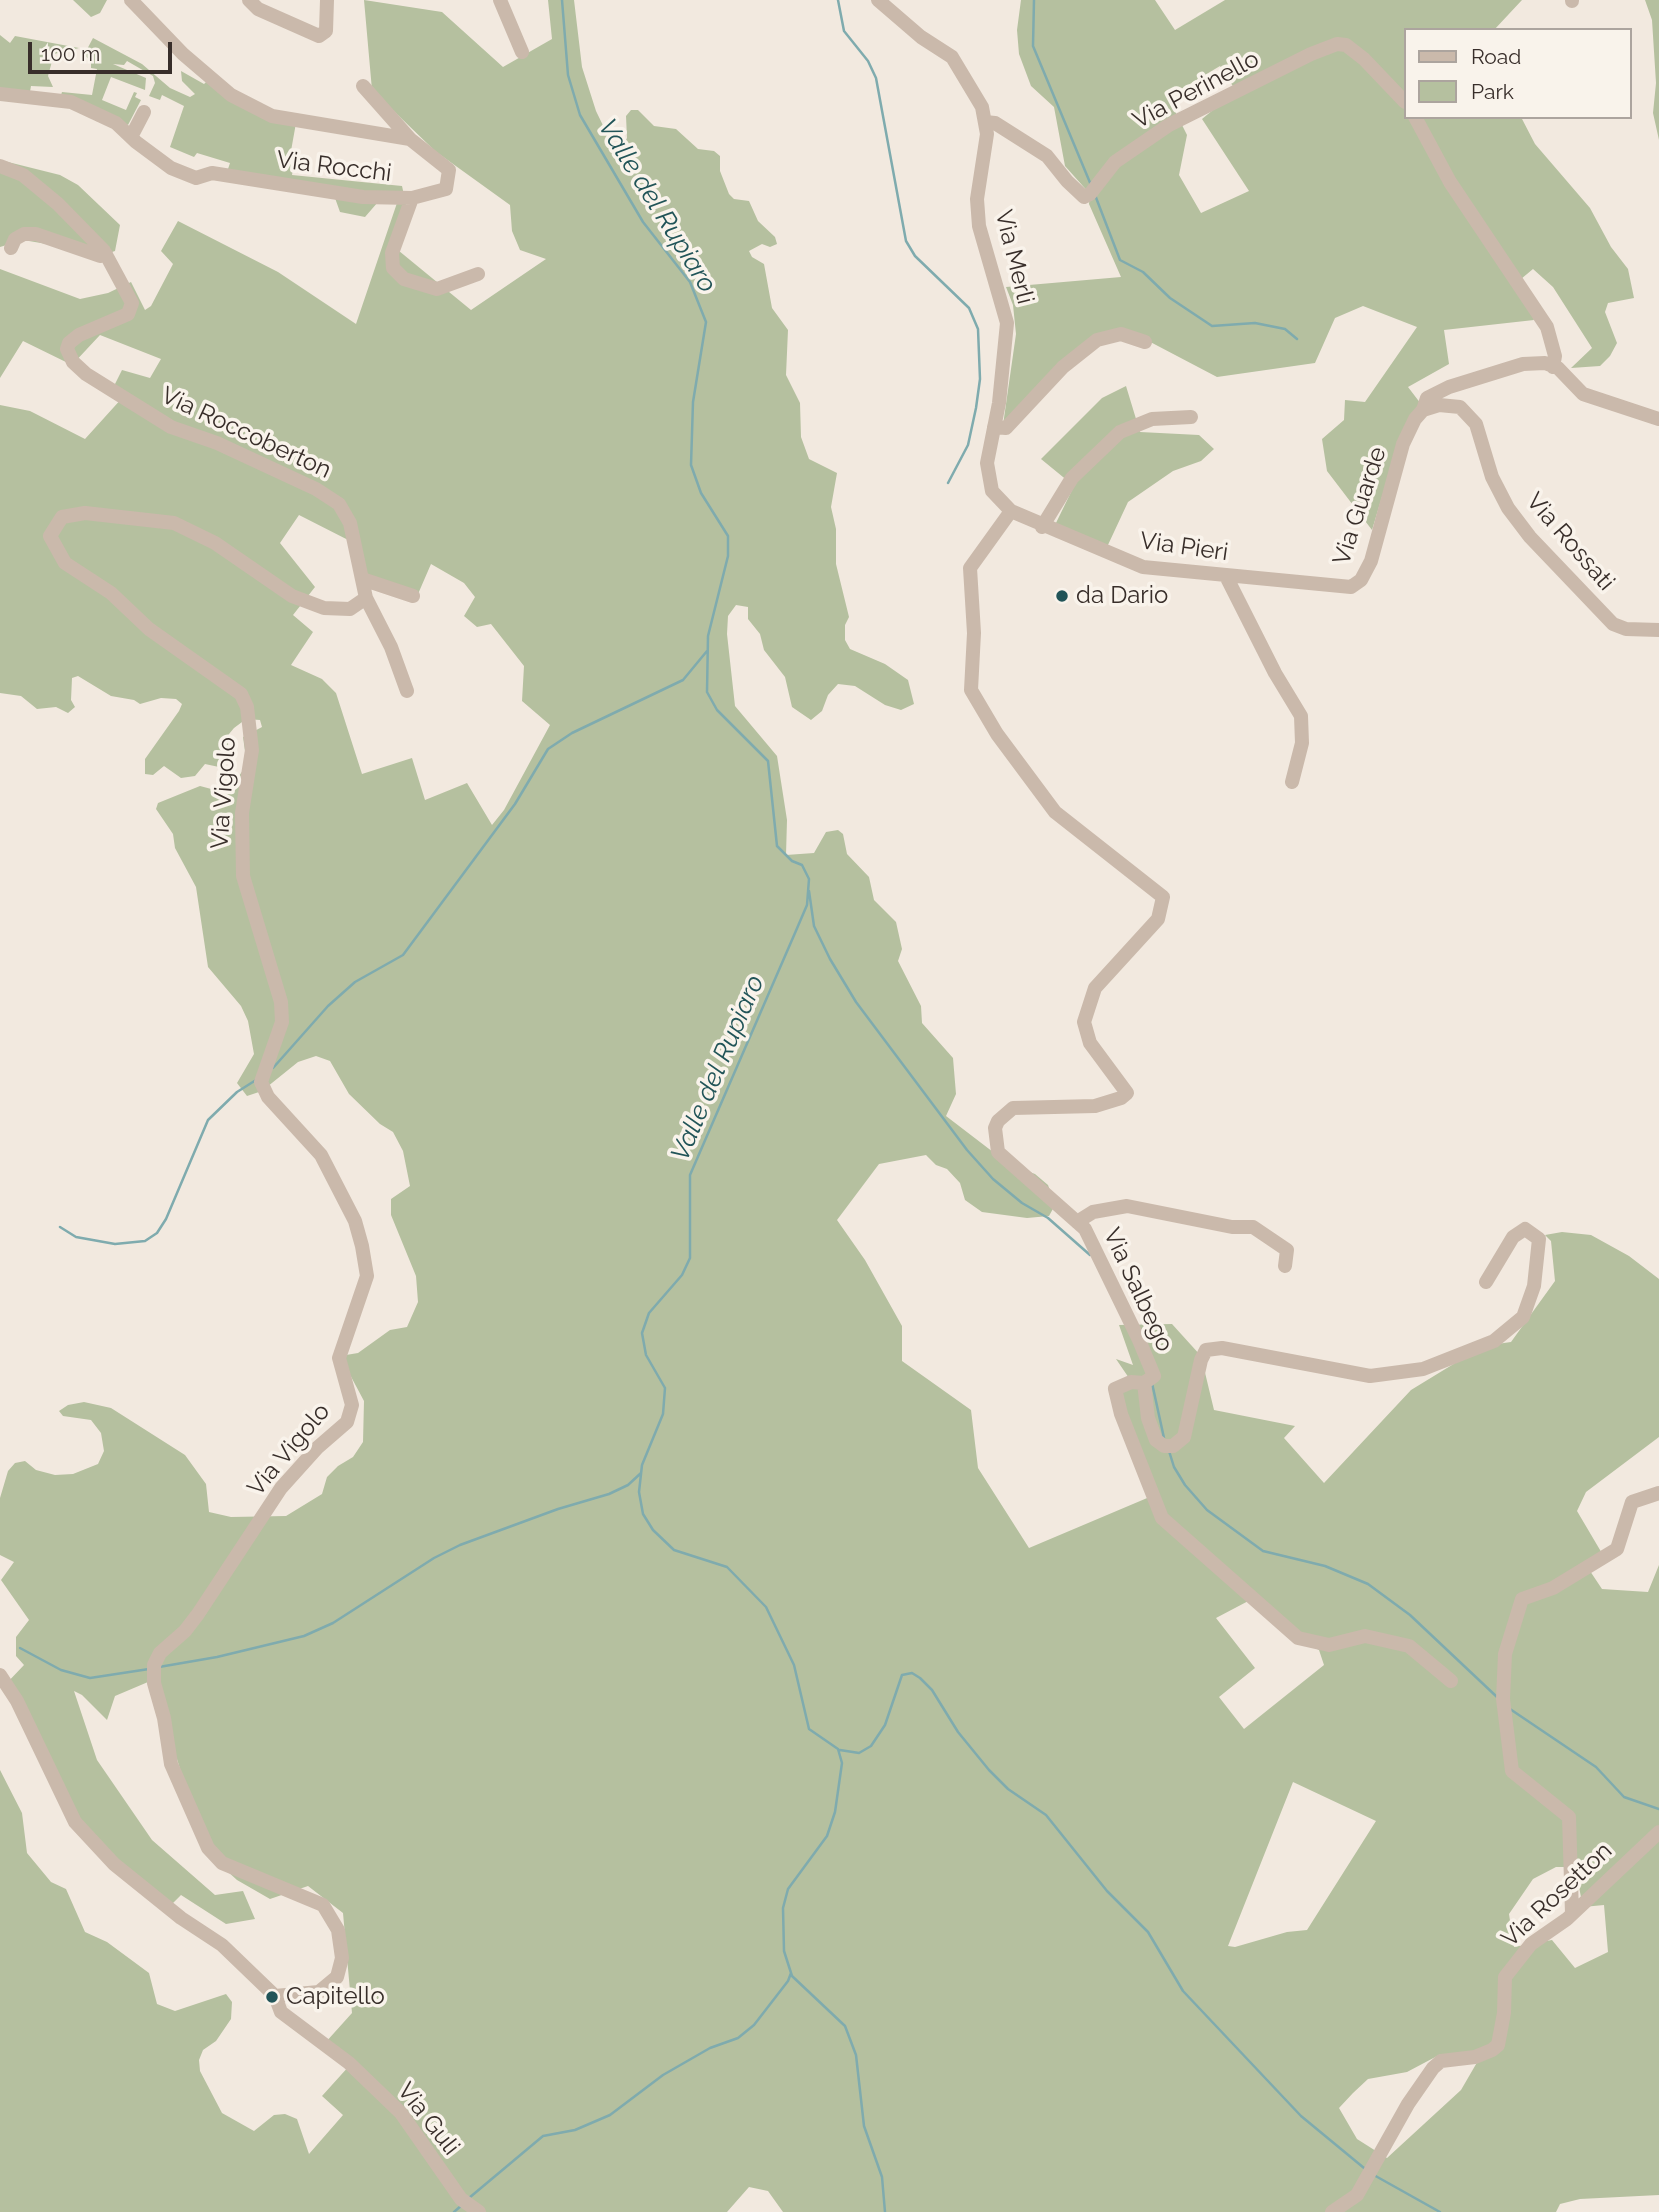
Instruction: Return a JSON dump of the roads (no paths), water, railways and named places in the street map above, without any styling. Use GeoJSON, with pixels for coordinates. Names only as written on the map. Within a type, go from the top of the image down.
{"type":"FeatureCollection","features":[{"type":"Feature","properties":{"kind":"street"},"geometry":{"type":"LineString","coordinates":[[131,0],[183,54],[231,95],[272,116],[410,139]]}},
{"type":"Feature","properties":{"kind":"street"},"geometry":{"type":"LineString","coordinates":[[249,0],[258,9],[319,36],[326,31],[327,0]]}},
{"type":"Feature","properties":{"kind":"street"},"geometry":{"type":"LineString","coordinates":[[500,0],[522,52]]}},
{"type":"Feature","properties":{"kind":"street","name":"Via Merli"},"geometry":{"type":"LineString","coordinates":[[878,0],[911,29],[952,57],[982,107],[987,134],[977,199],[979,226],[1007,323],[999,403]]}},
{"type":"Feature","properties":{"kind":"street","name":"Via Perinello"},"geometry":{"type":"LineString","coordinates":[[985,122],[995,123],[1047,156],[1077,193],[1084,197],[1093,191],[1115,162],[1169,125],[1311,54],[1337,44],[1346,45],[1364,59],[1404,101]]}},
{"type":"Feature","properties":{"kind":"street","name":"Via Rocchi"},"geometry":{"type":"LineString","coordinates":[[0,94],[71,102],[116,123],[171,168],[196,178],[212,173],[363,197],[412,198],[446,189],[449,170],[410,139],[363,86]]}},
{"type":"Feature","properties":{"kind":"street"},"geometry":{"type":"LineString","coordinates":[[131,137],[145,113]]}},
{"type":"Feature","properties":{"kind":"street"},"geometry":{"type":"LineString","coordinates":[[1416,119],[1450,182],[1547,327],[1555,356],[1553,367]]}},
{"type":"Feature","properties":{"kind":"street","name":"Via Roccoberton"},"geometry":{"type":"LineString","coordinates":[[0,166],[23,175],[41,189],[107,254],[132,303],[128,314],[69,342],[67,349],[74,362],[86,374],[171,427],[218,443],[316,489],[339,504],[350,523],[366,598],[391,647],[407,691]]}},
{"type":"Feature","properties":{"kind":"street"},"geometry":{"type":"LineString","coordinates":[[412,198],[392,253],[393,268],[404,279],[437,289],[478,274]]}},
{"type":"Feature","properties":{"kind":"street"},"geometry":{"type":"LineString","coordinates":[[11,248],[15,239],[24,234],[36,234],[100,256],[107,254]]}},
{"type":"Feature","properties":{"kind":"street"},"geometry":{"type":"LineString","coordinates":[[994,427],[1006,428],[1063,367],[1097,340],[1121,334],[1145,342]]}},
{"type":"Feature","properties":{"kind":"street"},"geometry":{"type":"LineString","coordinates":[[1421,411],[1427,398],[1449,387],[1523,364],[1545,363],[1583,394],[1659,419]]}},
{"type":"Feature","properties":{"kind":"street","name":"Via Pieri"},"geometry":{"type":"LineString","coordinates":[[999,403],[987,463],[992,491],[1011,511],[1042,527],[1143,567],[1325,587]]}},
{"type":"Feature","properties":{"kind":"street","name":"Via Rossati"},"geometry":{"type":"LineString","coordinates":[[1421,411],[1439,405],[1460,407],[1476,424],[1492,477],[1508,508],[1530,537],[1613,624],[1626,629],[1659,630]]}},
{"type":"Feature","properties":{"kind":"street","name":"Via Guarde"},"geometry":{"type":"LineString","coordinates":[[1325,587],[1351,587],[1361,580],[1371,561],[1404,444],[1421,411]]}},
{"type":"Feature","properties":{"kind":"street"},"geometry":{"type":"LineString","coordinates":[[1042,527],[1078,471],[1120,432],[1152,419],[1191,417]]}},
{"type":"Feature","properties":{"kind":"street","name":"Via Salbego"},"geometry":{"type":"LineString","coordinates":[[1011,511],[970,569],[974,634],[971,690],[997,734],[1055,812],[1163,897],[1158,919],[1095,988],[1084,1022],[1090,1043],[1127,1093],[1121,1098],[1095,1106],[1013,1108],[998,1121],[995,1128],[998,1152],[1084,1229],[1110,1278],[1149,1380],[1132,1382],[1115,1389],[1121,1414],[1162,1518],[1298,1638],[1329,1645],[1365,1636],[1409,1646],[1451,1681]]}},
{"type":"Feature","properties":{"kind":"street","name":"Via Vigolo"},"geometry":{"type":"LineString","coordinates":[[275,1996],[319,1992],[337,1977],[342,1958],[338,1930],[323,1905],[222,1863],[208,1848],[171,1764],[164,1718],[154,1684],[154,1665],[160,1653],[198,1614],[281,1488],[317,1448],[347,1422],[352,1405],[339,1358],[367,1276],[364,1256],[355,1221],[321,1155],[268,1097],[261,1082],[282,1022],[281,1002],[243,876],[242,813],[252,750],[247,707],[241,694],[149,629],[111,593],[65,563],[50,536],[62,517],[85,513],[174,523],[215,543],[292,596],[324,608],[350,609],[366,598]]}},
{"type":"Feature","properties":{"kind":"street"},"geometry":{"type":"LineString","coordinates":[[1226,576],[1275,673],[1301,716],[1302,743],[1292,782]]}},
{"type":"Feature","properties":{"kind":"street"},"geometry":{"type":"LineString","coordinates":[[362,579],[413,596]]}},
{"type":"Feature","properties":{"kind":"street"},"geometry":{"type":"LineString","coordinates":[[1077,1222],[1093,1212],[1127,1206],[1232,1227],[1253,1227],[1287,1250],[1285,1266]]}},
{"type":"Feature","properties":{"kind":"street"},"geometry":{"type":"LineString","coordinates":[[1149,1380],[1148,1418],[1156,1440],[1169,1446],[1184,1437],[1201,1360],[1206,1350],[1222,1348],[1370,1376],[1423,1369],[1494,1341],[1523,1317],[1534,1286],[1539,1239],[1525,1229],[1513,1237],[1486,1282]]}},
{"type":"Feature","properties":{"kind":"street"},"geometry":{"type":"LineString","coordinates":[[1572,1913],[1569,1816],[1511,1771],[1504,1705],[1505,1654],[1522,1599],[1553,1588],[1617,1549],[1632,1502],[1659,1493]]}},
{"type":"Feature","properties":{"kind":"street"},"geometry":{"type":"LineString","coordinates":[[0,1675],[17,1701],[75,1822],[114,1864],[222,1945],[275,1996]]}},
{"type":"Feature","properties":{"kind":"street","name":"Via Rosetton"},"geometry":{"type":"LineString","coordinates":[[1332,2212],[1357,2195],[1408,2104],[1433,2068],[1441,2061],[1475,2057],[1497,2045],[1504,2013],[1505,1977],[1531,1944],[1572,1913],[1659,1832]]}},
{"type":"Feature","properties":{"kind":"street","name":"Via Guli"},"geometry":{"type":"LineString","coordinates":[[275,1996],[281,2012],[339,2056],[401,2113],[461,2199],[479,2212]]}},
{"type":"Feature","properties":{"kind":"waterway","name":"Valle del Rupiaro"},"geometry":{"type":"LineString","coordinates":[[562,0],[568,75],[580,115],[643,222],[690,282],[706,322],[693,402],[691,465],[701,493],[728,536],[728,556],[708,636],[707,692],[717,710],[768,761],[777,846],[792,861],[802,865],[809,879],[807,905],[690,1175],[690,1258],[682,1275],[649,1313],[642,1333],[646,1355],[665,1388],[663,1414],[642,1465],[639,1492],[643,1514],[653,1530],[674,1550],[727,1567],[766,1607],[794,1665],[809,1729],[838,1749],[842,1763],[835,1812],[827,1836],[788,1889],[783,1908],[784,1951],[792,1976],[845,2026],[856,2055],[864,2126],[882,2177],[885,2212]]}},
{"type":"Feature","properties":{"kind":"waterway"},"geometry":{"type":"LineString","coordinates":[[838,0],[844,31],[868,61],[876,78],[906,241],[915,256],[969,308],[978,329],[980,379],[976,408],[968,445],[948,483]]}},
{"type":"Feature","properties":{"kind":"waterway"},"geometry":{"type":"LineString","coordinates":[[1034,0],[1033,46],[1091,185]]}},
{"type":"Feature","properties":{"kind":"waterway"},"geometry":{"type":"LineString","coordinates":[[1095,195],[1120,260],[1143,272],[1170,298],[1212,326],[1255,323],[1285,329],[1297,339]]}},
{"type":"Feature","properties":{"kind":"waterway"},"geometry":{"type":"LineString","coordinates":[[273,1068],[328,1006],[355,982],[403,955],[515,804],[548,749],[572,733],[683,680],[707,651]]}},
{"type":"Feature","properties":{"kind":"waterway"},"geometry":{"type":"LineString","coordinates":[[809,891],[814,926],[856,1002],[967,1150],[993,1179],[1022,1203],[1048,1218],[1090,1255]]}},
{"type":"Feature","properties":{"kind":"waterway"},"geometry":{"type":"LineString","coordinates":[[60,1227],[76,1237],[115,1244],[145,1241],[157,1233],[166,1219],[208,1120],[237,1092],[256,1080]]}},
{"type":"Feature","properties":{"kind":"waterway"},"geometry":{"type":"LineString","coordinates":[[1152,1383],[1164,1438]]}},
{"type":"Feature","properties":{"kind":"waterway"},"geometry":{"type":"LineString","coordinates":[[1169,1451],[1174,1467],[1185,1485],[1207,1510],[1263,1551],[1325,1566],[1368,1584],[1410,1615],[1497,1697]]}},
{"type":"Feature","properties":{"kind":"waterway"},"geometry":{"type":"LineString","coordinates":[[159,1667],[217,1657],[304,1636],[333,1623],[434,1558],[460,1545],[558,1509],[609,1494],[628,1485],[641,1473]]}},
{"type":"Feature","properties":{"kind":"waterway"},"geometry":{"type":"LineString","coordinates":[[20,1648],[61,1670],[90,1678],[149,1669]]}},
{"type":"Feature","properties":{"kind":"waterway"},"geometry":{"type":"LineString","coordinates":[[840,1750],[859,1753],[871,1746],[885,1725],[902,1675],[912,1673],[920,1678],[932,1690],[958,1732],[989,1770],[1008,1789],[1046,1815],[1107,1891],[1148,1932],[1183,1991],[1301,2116],[1364,2168]]}},
{"type":"Feature","properties":{"kind":"waterway"},"geometry":{"type":"LineString","coordinates":[[1510,1709],[1596,1767],[1624,1797],[1659,1809]]}},
{"type":"Feature","properties":{"kind":"waterway"},"geometry":{"type":"LineString","coordinates":[[469,2198],[543,2136],[575,2130],[610,2115],[663,2075],[710,2048],[738,2038],[754,2025],[788,1981],[791,1973]]}},
{"type":"Feature","properties":{"kind":"waterway"},"geometry":{"type":"LineString","coordinates":[[1372,2174],[1440,2212]]}},
{"type":"Feature","properties":{"kind":"waterway"},"geometry":{"type":"LineString","coordinates":[[454,2212],[462,2205]]}},
{"type":"Feature","properties":{"kind":"place","name":"da Dario"},"geometry":{"type":"Point","coordinates":[1062,596]}},
{"type":"Feature","properties":{"kind":"place","name":"Capitello"},"geometry":{"type":"Point","coordinates":[272,1997]}}]}
